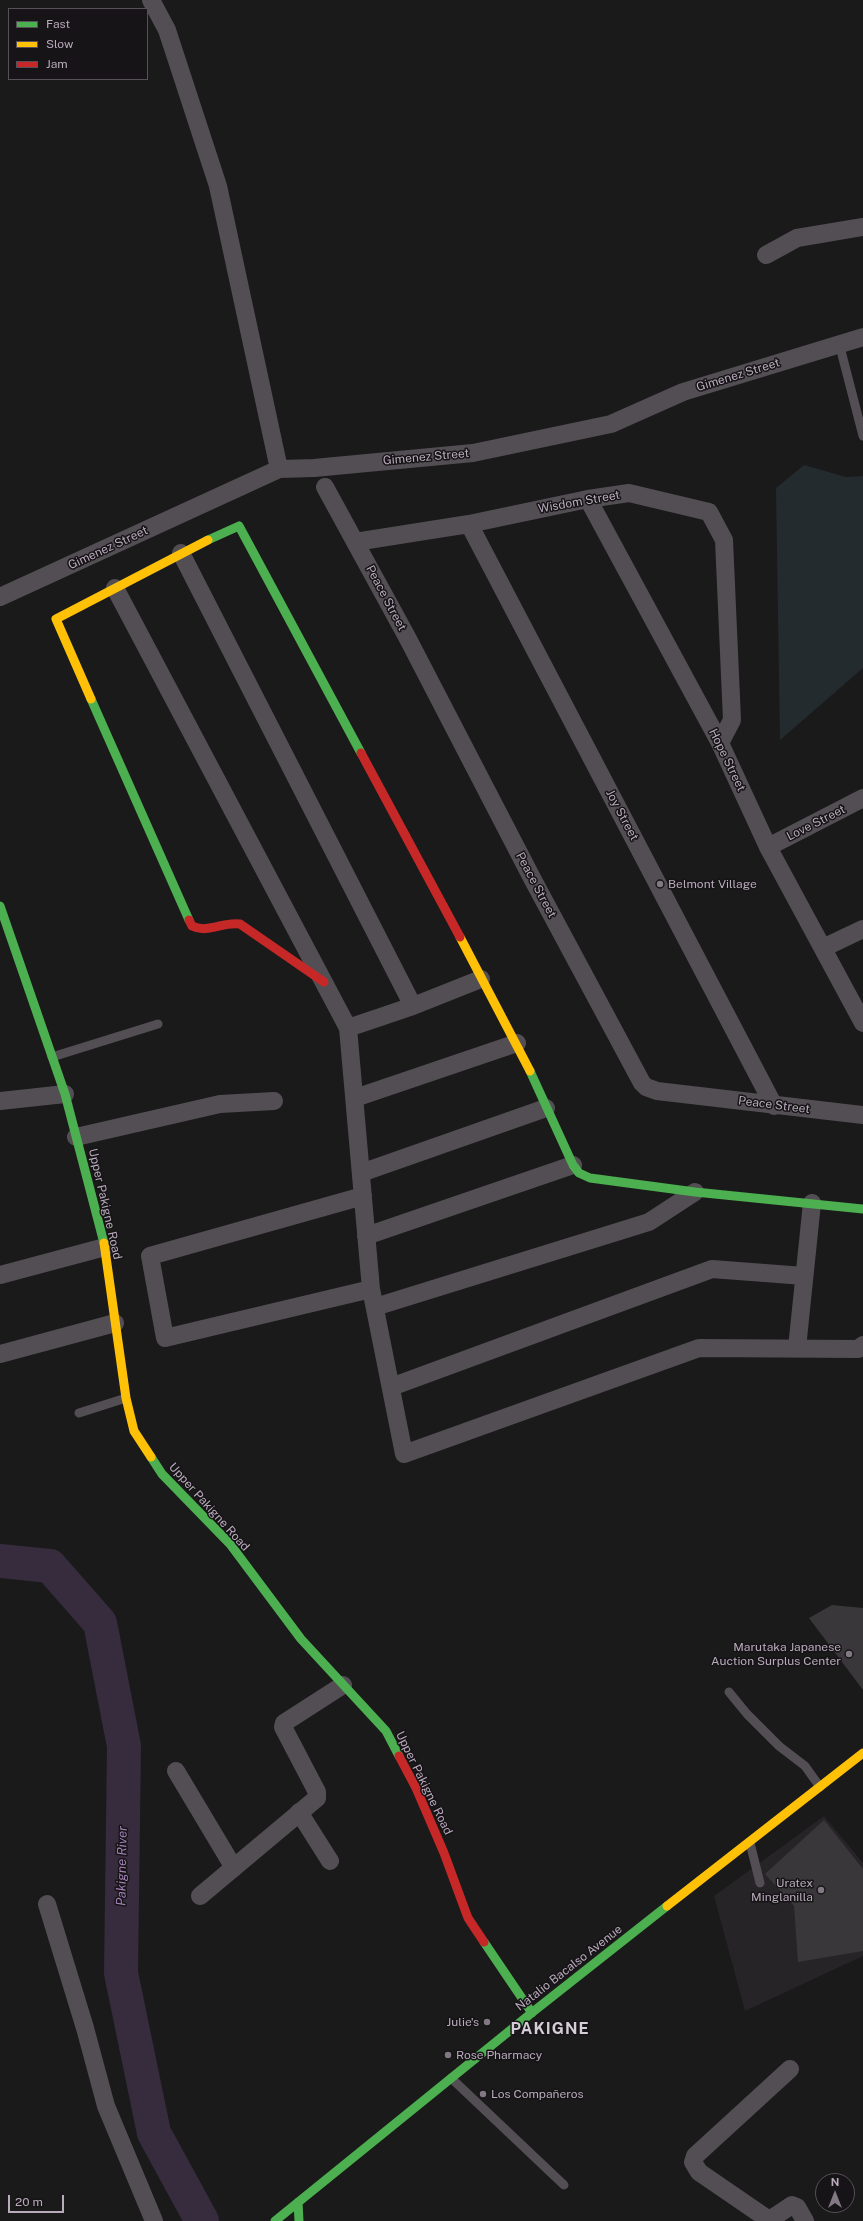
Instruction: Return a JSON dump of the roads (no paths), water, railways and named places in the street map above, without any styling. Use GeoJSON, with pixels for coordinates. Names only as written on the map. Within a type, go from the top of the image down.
{"type":"FeatureCollection","features":[{"type":"Feature","properties":{"kind":"main road"},"geometry":{"type":"LineString","coordinates":[[324,982],[240,924],[233,922],[204,929],[192,926],[56,619],[181,553],[239,526],[481,979],[517,1043],[573,1165],[579,1172],[590,1178],[695,1192],[863,1209]]}},
{"type":"Feature","properties":{"kind":"main road","name":"Upper Pakigne Road"},"geometry":{"type":"LineString","coordinates":[[0,906],[65,1094],[105,1247],[126,1398],[134,1431],[162,1474],[230,1544],[301,1639],[386,1731],[422,1802],[444,1853],[468,1918],[532,2013]]}},
{"type":"Feature","properties":{"kind":"main road","name":"Natalio Bacalso Avenue"},"geometry":{"type":"LineString","coordinates":[[275,2221],[532,2013],[863,1752]]}},
{"type":"Feature","properties":{"kind":"main road"},"geometry":{"type":"LineString","coordinates":[[298,2202],[299,2221]]}},
{"type":"Feature","properties":{"kind":"street"},"geometry":{"type":"LineString","coordinates":[[151,0],[167,30],[218,186],[279,469]]}},
{"type":"Feature","properties":{"kind":"street"},"geometry":{"type":"LineString","coordinates":[[766,255],[798,238],[863,227]]}},
{"type":"Feature","properties":{"kind":"street","name":"Gimenez Street"},"geometry":{"type":"LineString","coordinates":[[0,597],[279,469],[314,468],[473,454],[611,424],[683,392],[839,343],[863,337]]}},
{"type":"Feature","properties":{"kind":"street","name":"Peace Street"},"geometry":{"type":"LineString","coordinates":[[325,488],[356,542],[532,880],[642,1083],[657,1091],[774,1106],[863,1115]]}},
{"type":"Feature","properties":{"kind":"street","name":"Wisdom Street"},"geometry":{"type":"LineString","coordinates":[[356,542],[469,524],[588,499],[629,493],[709,512],[724,540],[732,720],[720,743]]}},
{"type":"Feature","properties":{"kind":"street","name":"Hope Street"},"geometry":{"type":"LineString","coordinates":[[588,499],[720,743],[768,848],[863,1023]]}},
{"type":"Feature","properties":{"kind":"street","name":"Joy Street"},"geometry":{"type":"LineString","coordinates":[[469,524],[774,1106]]}},
{"type":"Feature","properties":{"kind":"street"},"geometry":{"type":"LineString","coordinates":[[181,553],[413,1006]]}},
{"type":"Feature","properties":{"kind":"street"},"geometry":{"type":"LineString","coordinates":[[115,588],[348,1028],[366,1236],[373,1298],[404,1454],[699,1348],[858,1348],[863,1345]]}},
{"type":"Feature","properties":{"kind":"street","name":"Love Street"},"geometry":{"type":"LineString","coordinates":[[768,848],[863,798]]}},
{"type":"Feature","properties":{"kind":"street"},"geometry":{"type":"LineString","coordinates":[[823,948],[863,929]]}},
{"type":"Feature","properties":{"kind":"street"},"geometry":{"type":"LineString","coordinates":[[348,1028],[413,1006],[481,979]]}},
{"type":"Feature","properties":{"kind":"street"},"geometry":{"type":"LineString","coordinates":[[354,1098],[517,1043]]}},
{"type":"Feature","properties":{"kind":"street"},"geometry":{"type":"LineString","coordinates":[[0,1101],[65,1094]]}},
{"type":"Feature","properties":{"kind":"street"},"geometry":{"type":"LineString","coordinates":[[76,1137],[220,1104],[274,1101]]}},
{"type":"Feature","properties":{"kind":"street"},"geometry":{"type":"LineString","coordinates":[[361,1173],[546,1108]]}},
{"type":"Feature","properties":{"kind":"street"},"geometry":{"type":"LineString","coordinates":[[366,1236],[573,1165]]}},
{"type":"Feature","properties":{"kind":"street"},"geometry":{"type":"LineString","coordinates":[[363,1196],[150,1256],[165,1338],[373,1298],[649,1222],[695,1192]]}},
{"type":"Feature","properties":{"kind":"street"},"geometry":{"type":"LineString","coordinates":[[797,1348],[812,1204]]}},
{"type":"Feature","properties":{"kind":"street"},"geometry":{"type":"LineString","coordinates":[[0,1275],[105,1247]]}},
{"type":"Feature","properties":{"kind":"street"},"geometry":{"type":"LineString","coordinates":[[391,1387],[712,1269],[804,1276]]}},
{"type":"Feature","properties":{"kind":"street"},"geometry":{"type":"LineString","coordinates":[[0,1354],[115,1323]]}},
{"type":"Feature","properties":{"kind":"street"},"geometry":{"type":"LineString","coordinates":[[200,1896],[317,1798],[317,1792],[282,1727],[284,1723],[343,1685]]}},
{"type":"Feature","properties":{"kind":"street"},"geometry":{"type":"LineString","coordinates":[[176,1771],[234,1868]]}},
{"type":"Feature","properties":{"kind":"street"},"geometry":{"type":"LineString","coordinates":[[299,1812],[330,1861]]}},
{"type":"Feature","properties":{"kind":"street"},"geometry":{"type":"LineString","coordinates":[[47,1904],[85,2028],[106,2106],[154,2221]]}},
{"type":"Feature","properties":{"kind":"street"},"geometry":{"type":"LineString","coordinates":[[790,2068],[695,2156],[693,2162],[699,2172],[768,2221],[792,2205],[797,2207],[805,2221]]}},
{"type":"Feature","properties":{"kind":"lane"},"geometry":{"type":"LineString","coordinates":[[839,343],[863,436]]}},
{"type":"Feature","properties":{"kind":"lane"},"geometry":{"type":"LineString","coordinates":[[52,1058],[158,1024]]}},
{"type":"Feature","properties":{"kind":"lane"},"geometry":{"type":"LineString","coordinates":[[79,1413],[126,1398]]}},
{"type":"Feature","properties":{"kind":"lane"},"geometry":{"type":"LineString","coordinates":[[729,1692],[747,1714],[779,1746],[804,1766],[820,1787]]}},
{"type":"Feature","properties":{"kind":"lane"},"geometry":{"type":"LineString","coordinates":[[750,1842],[760,1883]]}},
{"type":"Feature","properties":{"kind":"lane"},"geometry":{"type":"LineString","coordinates":[[451,2078],[564,2185]]}},
{"type":"Feature","properties":{"kind":"waterway","name":"Pakigne River"},"geometry":{"type":"LineString","coordinates":[[0,1561],[50,1566],[100,1623],[124,1746],[121,1973],[154,2133],[202,2221]]}},
{"type":"Feature","properties":{"kind":"place","name":"Belmont Village"},"geometry":{"type":"Point","coordinates":[660,884]}},
{"type":"Feature","properties":{"kind":"place","name":"Marutaka Japanese Auction Surplus Center"},"geometry":{"type":"Point","coordinates":[849,1654]}},
{"type":"Feature","properties":{"kind":"place","name":"Uratex Minglanilla"},"geometry":{"type":"Point","coordinates":[821,1890]}},
{"type":"Feature","properties":{"kind":"place","name":"Julie's"},"geometry":{"type":"Point","coordinates":[487,2022]}},
{"type":"Feature","properties":{"kind":"place","name":"Rose Pharmacy"},"geometry":{"type":"Point","coordinates":[448,2055]}},
{"type":"Feature","properties":{"kind":"place","name":"Los Compañeros"},"geometry":{"type":"Point","coordinates":[483,2094]}},
{"type":"Feature","properties":{"kind":"district","name":"PAKIGNE"},"geometry":{"type":"Point","coordinates":[550,2029]}}]}
